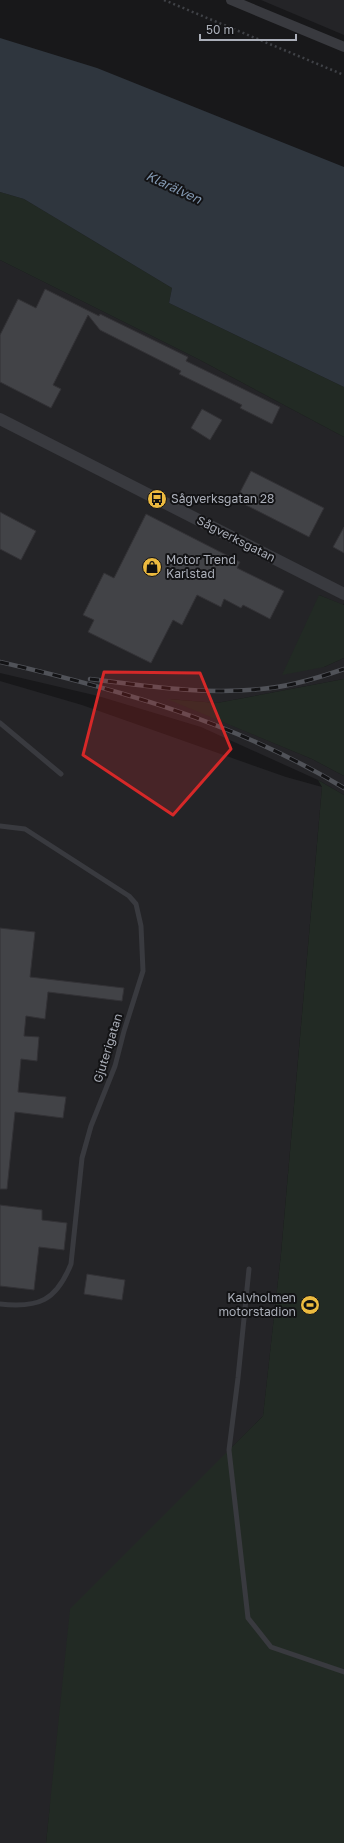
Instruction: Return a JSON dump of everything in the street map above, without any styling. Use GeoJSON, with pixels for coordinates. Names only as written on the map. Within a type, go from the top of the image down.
{"type":"FeatureCollection","features":[{"type":"Feature","properties":{"kind":"street"},"geometry":{"type":"LineString","coordinates":[[231,0],[344,48]]}},
{"type":"Feature","properties":{"kind":"street","name":"Sågverksgatan"},"geometry":{"type":"LineString","coordinates":[[0,419],[344,594]]}},
{"type":"Feature","properties":{"kind":"lane"},"geometry":{"type":"LineString","coordinates":[[0,723],[61,774]]}},
{"type":"Feature","properties":{"kind":"lane","name":"Gjuterigatan"},"geometry":{"type":"LineString","coordinates":[[0,826],[25,829],[129,896],[136,904],[141,926],[143,971],[124,1031],[116,1066],[91,1126],[82,1158],[70,1264],[65,1279],[60,1287],[44,1300],[32,1304],[17,1306],[0,1304]]}},
{"type":"Feature","properties":{"kind":"lane"},"geometry":{"type":"LineString","coordinates":[[249,1269],[229,1450],[248,1618],[271,1647],[344,1672]]}},
{"type":"Feature","properties":{"kind":"path"},"geometry":{"type":"LineString","coordinates":[[164,0],[344,75]]}},
{"type":"Feature","properties":{"kind":"highlighted area"},"geometry":{"type":"Polygon","coordinates":[[[104,672],[200,673],[231,749],[173,815],[83,755],[104,672]]]}},
{"type":"Feature","properties":{"kind":"shaded area"},"geometry":{"type":"Polygon","coordinates":[[[261,0],[344,0],[344,35],[261,0]]]}},
{"type":"Feature","properties":{"kind":"shaded area"},"geometry":{"type":"Polygon","coordinates":[[[0,192],[24,199],[172,288],[169,303],[344,387],[344,437],[200,360],[0,260],[0,192]]]}},
{"type":"Feature","properties":{"kind":"shaded area"},"geometry":{"type":"Polygon","coordinates":[[[0,260],[200,360],[344,437],[344,603],[343,605],[319,595],[324,667],[344,658],[344,679],[217,703],[169,699],[312,759],[344,776],[344,795],[318,780],[201,727],[98,696],[0,673],[0,260]]]}},
{"type":"Feature","properties":{"kind":"shaded area"},"geometry":{"type":"Polygon","coordinates":[[[319,595],[344,605],[344,658],[324,667],[282,675],[319,595]]]}},
{"type":"Feature","properties":{"kind":"shaded area"},"geometry":{"type":"Polygon","coordinates":[[[344,679],[344,776],[312,759],[167,699],[217,703],[344,679]]]}},
{"type":"Feature","properties":{"kind":"shaded area"},"geometry":{"type":"Polygon","coordinates":[[[0,681],[82,705],[286,777],[322,787],[281,1254],[263,1416],[229,1450],[50,1807],[46,1843],[0,1843],[0,681]]]}},
{"type":"Feature","properties":{"kind":"shaded area","name":"Kalvholmen motorstadion"},"geometry":{"type":"Polygon","coordinates":[[[318,780],[344,795],[344,1843],[46,1843],[70,1609],[263,1416],[281,1254],[322,787],[318,780]]]}},
{"type":"Feature","properties":{"kind":"water","name":"Klarälven"},"geometry":{"type":"Polygon","coordinates":[[[0,38],[97,68],[344,167],[344,387],[169,303],[172,288],[24,199],[0,192],[0,38]]]}},
{"type":"Feature","properties":{"kind":"building"},"geometry":{"type":"Polygon","coordinates":[[[45,289],[188,357],[186,361],[280,407],[272,424],[240,408],[242,405],[179,374],[181,371],[100,330],[88,315],[53,385],[61,389],[51,408],[0,382],[0,335],[18,299],[36,308],[45,289]]]}},
{"type":"Feature","properties":{"kind":"building"},"geometry":{"type":"Polygon","coordinates":[[[202,409],[222,420],[210,440],[191,428],[202,409]]]}},
{"type":"Feature","properties":{"kind":"building"},"geometry":{"type":"Polygon","coordinates":[[[251,471],[324,508],[309,537],[236,500],[251,471]]]}},
{"type":"Feature","properties":{"kind":"building"},"geometry":{"type":"Polygon","coordinates":[[[0,512],[36,531],[21,560],[0,549],[0,512]]]}},
{"type":"Feature","properties":{"kind":"building"},"geometry":{"type":"Polygon","coordinates":[[[146,514],[240,562],[237,568],[284,591],[270,619],[243,605],[241,608],[224,599],[221,607],[197,595],[182,625],[173,620],[151,663],[88,632],[94,620],[83,615],[104,573],[114,578],[146,514]]]}},
{"type":"Feature","properties":{"kind":"building"},"geometry":{"type":"Polygon","coordinates":[[[344,527],[344,553],[333,547],[344,527]]]}},
{"type":"Feature","properties":{"kind":"building"},"geometry":{"type":"Polygon","coordinates":[[[0,928],[35,932],[30,977],[124,988],[122,1001],[48,992],[45,1019],[26,1016],[24,1036],[39,1037],[37,1061],[21,1059],[18,1092],[66,1097],[63,1118],[15,1112],[7,1189],[0,1189],[0,928]]]}},
{"type":"Feature","properties":{"kind":"building"},"geometry":{"type":"Polygon","coordinates":[[[0,1205],[42,1210],[42,1220],[67,1223],[64,1250],[39,1247],[34,1290],[0,1286],[0,1205]]]}},
{"type":"Feature","properties":{"kind":"building"},"geometry":{"type":"Polygon","coordinates":[[[87,1274],[125,1280],[122,1300],[84,1294],[87,1274]]]}},
{"type":"Feature","properties":{"kind":"railway"},"geometry":{"type":"LineString","coordinates":[[0,662],[90,684],[177,711],[262,745],[303,765],[344,788]]}},
{"type":"Feature","properties":{"kind":"railway"},"geometry":{"type":"LineString","coordinates":[[90,679],[176,689],[240,691],[272,688],[293,684],[344,669]]}},
{"type":"Feature","properties":{"kind":"place","name":"Sågverksgatan 28"},"geometry":{"type":"Point","coordinates":[157,499]}},
{"type":"Feature","properties":{"kind":"place","name":"Motor Trend Karlstad"},"geometry":{"type":"Point","coordinates":[152,567]}},
{"type":"Feature","properties":{"kind":"place","name":"Kalvholmen motorstadion"},"geometry":{"type":"Point","coordinates":[310,1305]}}]}
